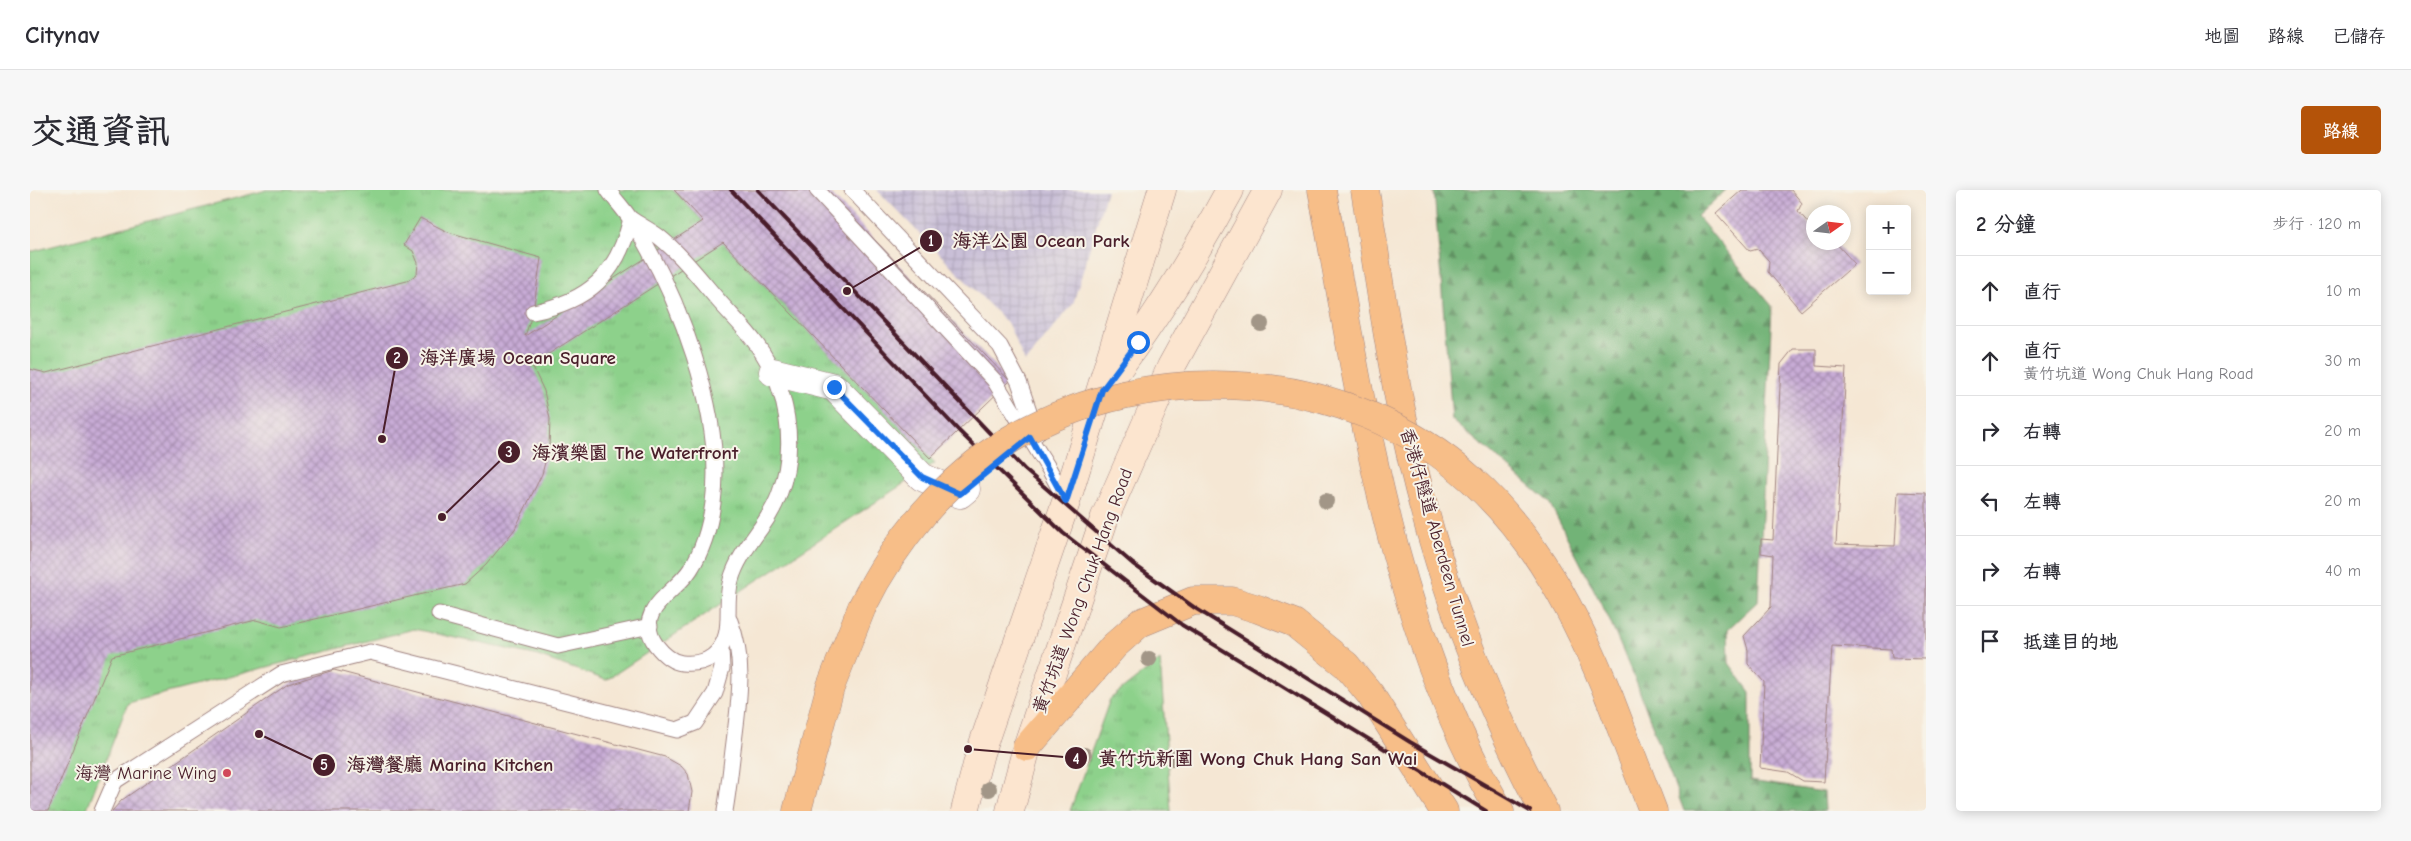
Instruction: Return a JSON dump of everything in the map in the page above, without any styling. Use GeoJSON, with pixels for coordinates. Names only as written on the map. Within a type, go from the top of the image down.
{"type":"FeatureCollection","features":[{"type":"Feature","properties":{"kind":"highway","name":"香港仔隧道 Aberdeen Tunnel"},"geometry":{"type":"LineString","coordinates":[[1322,190],[1378,477],[1407,592],[1441,690],[1478,775],[1500,811]]}},
{"type":"Feature","properties":{"kind":"highway","name":"香港仔隧道 Aberdeen Tunnel"},"geometry":{"type":"LineString","coordinates":[[1365,190],[1402,416],[1426,513],[1470,650],[1495,711],[1544,811]]}},
{"type":"Feature","properties":{"kind":"highway"},"geometry":{"type":"LineString","coordinates":[[797,811],[822,712],[844,647],[862,606],[884,566],[920,518],[958,479],[1011,439],[1075,410],[1128,394],[1195,384],[1252,386],[1318,398],[1367,415],[1428,446],[1470,479],[1515,524],[1550,573],[1587,644],[1653,811]]}},
{"type":"Feature","properties":{"kind":"highway"},"geometry":{"type":"LineString","coordinates":[[1027,747],[1114,646],[1140,623],[1193,601],[1232,601],[1294,623],[1346,666],[1370,694],[1444,811]]}},
{"type":"Feature","properties":{"kind":"main road"},"geometry":{"type":"LineString","coordinates":[[965,811],[984,744],[1102,390],[1162,190]]}},
{"type":"Feature","properties":{"kind":"main road"},"geometry":{"type":"LineString","coordinates":[[1102,390],[1138,342],[1177,284],[1230,190]]}},
{"type":"Feature","properties":{"kind":"main road","name":"黃竹坑道 Wong Chuk Hang Road"},"geometry":{"type":"LineString","coordinates":[[1010,811],[1027,747],[1105,518],[1171,367],[1268,190]]}},
{"type":"Feature","properties":{"kind":"street"},"geometry":{"type":"LineString","coordinates":[[773,372],[834,387],[922,477],[960,494],[1030,437]]}},
{"type":"Feature","properties":{"kind":"lane"},"geometry":{"type":"LineString","coordinates":[[608,190],[631,219],[661,277],[680,320],[703,390],[715,446],[713,504],[707,532],[691,569],[683,580],[663,596],[653,609],[650,626],[654,642],[664,655],[677,663],[694,664],[709,659],[721,648],[728,633],[730,581],[737,564],[766,524],[779,496],[787,465],[788,433],[784,402],[773,372],[757,345],[680,256],[658,236],[631,219]]}},
{"type":"Feature","properties":{"kind":"lane"},"geometry":{"type":"LineString","coordinates":[[817,190],[994,380],[1049,469],[1066,502]]}},
{"type":"Feature","properties":{"kind":"lane"},"geometry":{"type":"LineString","coordinates":[[852,190],[986,329],[1000,346],[1019,382],[1049,469]]}},
{"type":"Feature","properties":{"kind":"lane"},"geometry":{"type":"LineString","coordinates":[[532,312],[557,308],[578,298],[598,283],[613,265],[621,250],[631,219]]}},
{"type":"Feature","properties":{"kind":"lane"},"geometry":{"type":"LineString","coordinates":[[439,614],[558,646],[650,626]]}},
{"type":"Feature","properties":{"kind":"lane"},"geometry":{"type":"LineString","coordinates":[[725,811],[741,686],[740,658],[736,635],[728,617]]}},
{"type":"Feature","properties":{"kind":"lane"},"geometry":{"type":"LineString","coordinates":[[102,811],[115,781],[281,674],[370,652],[678,730],[695,723],[715,693],[722,668],[721,648]]}},
{"type":"Feature","properties":{"kind":"shaded area"},"geometry":{"type":"Polygon","coordinates":[[[877,190],[1107,190],[1073,304],[1025,362],[1008,324],[877,190]]]}},
{"type":"Feature","properties":{"kind":"green space"},"geometry":{"type":"Polygon","coordinates":[[[267,190],[673,190],[935,463],[606,680],[535,655],[414,629],[128,703],[86,811],[30,811],[30,252],[267,190]]]}},
{"type":"Feature","properties":{"kind":"green space"},"geometry":{"type":"Polygon","coordinates":[[[1434,190],[1726,190],[1697,216],[1772,306],[1758,601],[1728,629],[1729,663],[1750,692],[1750,781],[1824,792],[1825,811],[1684,811],[1635,679],[1608,617],[1549,502],[1452,420],[1434,190]]]}},
{"type":"Feature","properties":{"kind":"green space"},"geometry":{"type":"Polygon","coordinates":[[[1160,660],[1171,811],[1070,811],[1110,699],[1160,660]]]}},
{"type":"Feature","properties":{"kind":"building"},"geometry":{"type":"Polygon","coordinates":[[[674,190],[827,190],[1010,381],[930,458],[723,242],[533,364],[529,359],[544,391],[550,419],[549,447],[542,474],[515,529],[486,565],[465,584],[281,627],[256,620],[112,656],[48,811],[30,811],[30,369],[46,373],[407,281],[417,274],[418,263],[413,251],[404,245],[420,218],[448,232],[541,258],[533,312],[525,336],[703,221],[674,190]]]}},
{"type":"Feature","properties":{"kind":"building"},"geometry":{"type":"Polygon","coordinates":[[[1742,190],[1791,190],[1802,203],[1798,211],[1806,220],[1806,250],[1842,250],[1855,264],[1801,311],[1768,272],[1769,261],[1758,249],[1750,251],[1716,213],[1742,190]]]}},
{"type":"Feature","properties":{"kind":"building"},"geometry":{"type":"Polygon","coordinates":[[[1793,349],[1816,349],[1816,366],[1846,368],[1836,544],[1895,546],[1898,492],[1926,493],[1926,659],[1892,658],[1891,649],[1832,646],[1824,782],[1803,781],[1788,772],[1760,768],[1764,682],[1748,664],[1748,650],[1744,636],[1771,607],[1773,555],[1761,553],[1761,539],[1773,540],[1781,364],[1793,349]]]}},
{"type":"Feature","properties":{"kind":"building"},"geometry":{"type":"Polygon","coordinates":[[[334,670],[665,757],[681,766],[688,774],[692,792],[689,811],[112,811],[122,800],[288,684],[334,670]]]}},
{"type":"Feature","properties":{"kind":"railway"},"geometry":{"type":"LineString","coordinates":[[731,190],[959,431],[1063,533],[1182,625],[1486,811]]}},
{"type":"Feature","properties":{"kind":"railway"},"geometry":{"type":"LineString","coordinates":[[758,190],[1024,469],[1133,564],[1195,608],[1410,742],[1530,811]]}},
{"type":"Feature","properties":{"kind":"place","name":"海洋公園 Ocean Park"},"geometry":{"type":"Point","coordinates":[847,291]}},
{"type":"Feature","properties":{"kind":"place","name":"海洋廣場 Ocean Square"},"geometry":{"type":"Point","coordinates":[382,439]}},
{"type":"Feature","properties":{"kind":"place","name":"海濱樂園 The Waterfront"},"geometry":{"type":"Point","coordinates":[442,517]}},
{"type":"Feature","properties":{"kind":"place","name":"海灣餐廳 Marina Kitchen"},"geometry":{"type":"Point","coordinates":[259,734]}},
{"type":"Feature","properties":{"kind":"place","name":"黃竹坑新圍 Wong Chuk Hang San Wai"},"geometry":{"type":"Point","coordinates":[968,749]}},
{"type":"Feature","properties":{"kind":"place","name":"海灣 Marine Wing"},"geometry":{"type":"Point","coordinates":[227,773]}},
{"type":"Feature","properties":{"kind":"route"},"geometry":{"type":"LineString","coordinates":[[834,387],[922,477],[960,494],[1030,437],[1066,502],[1102,390],[1138,342]]}}]}
